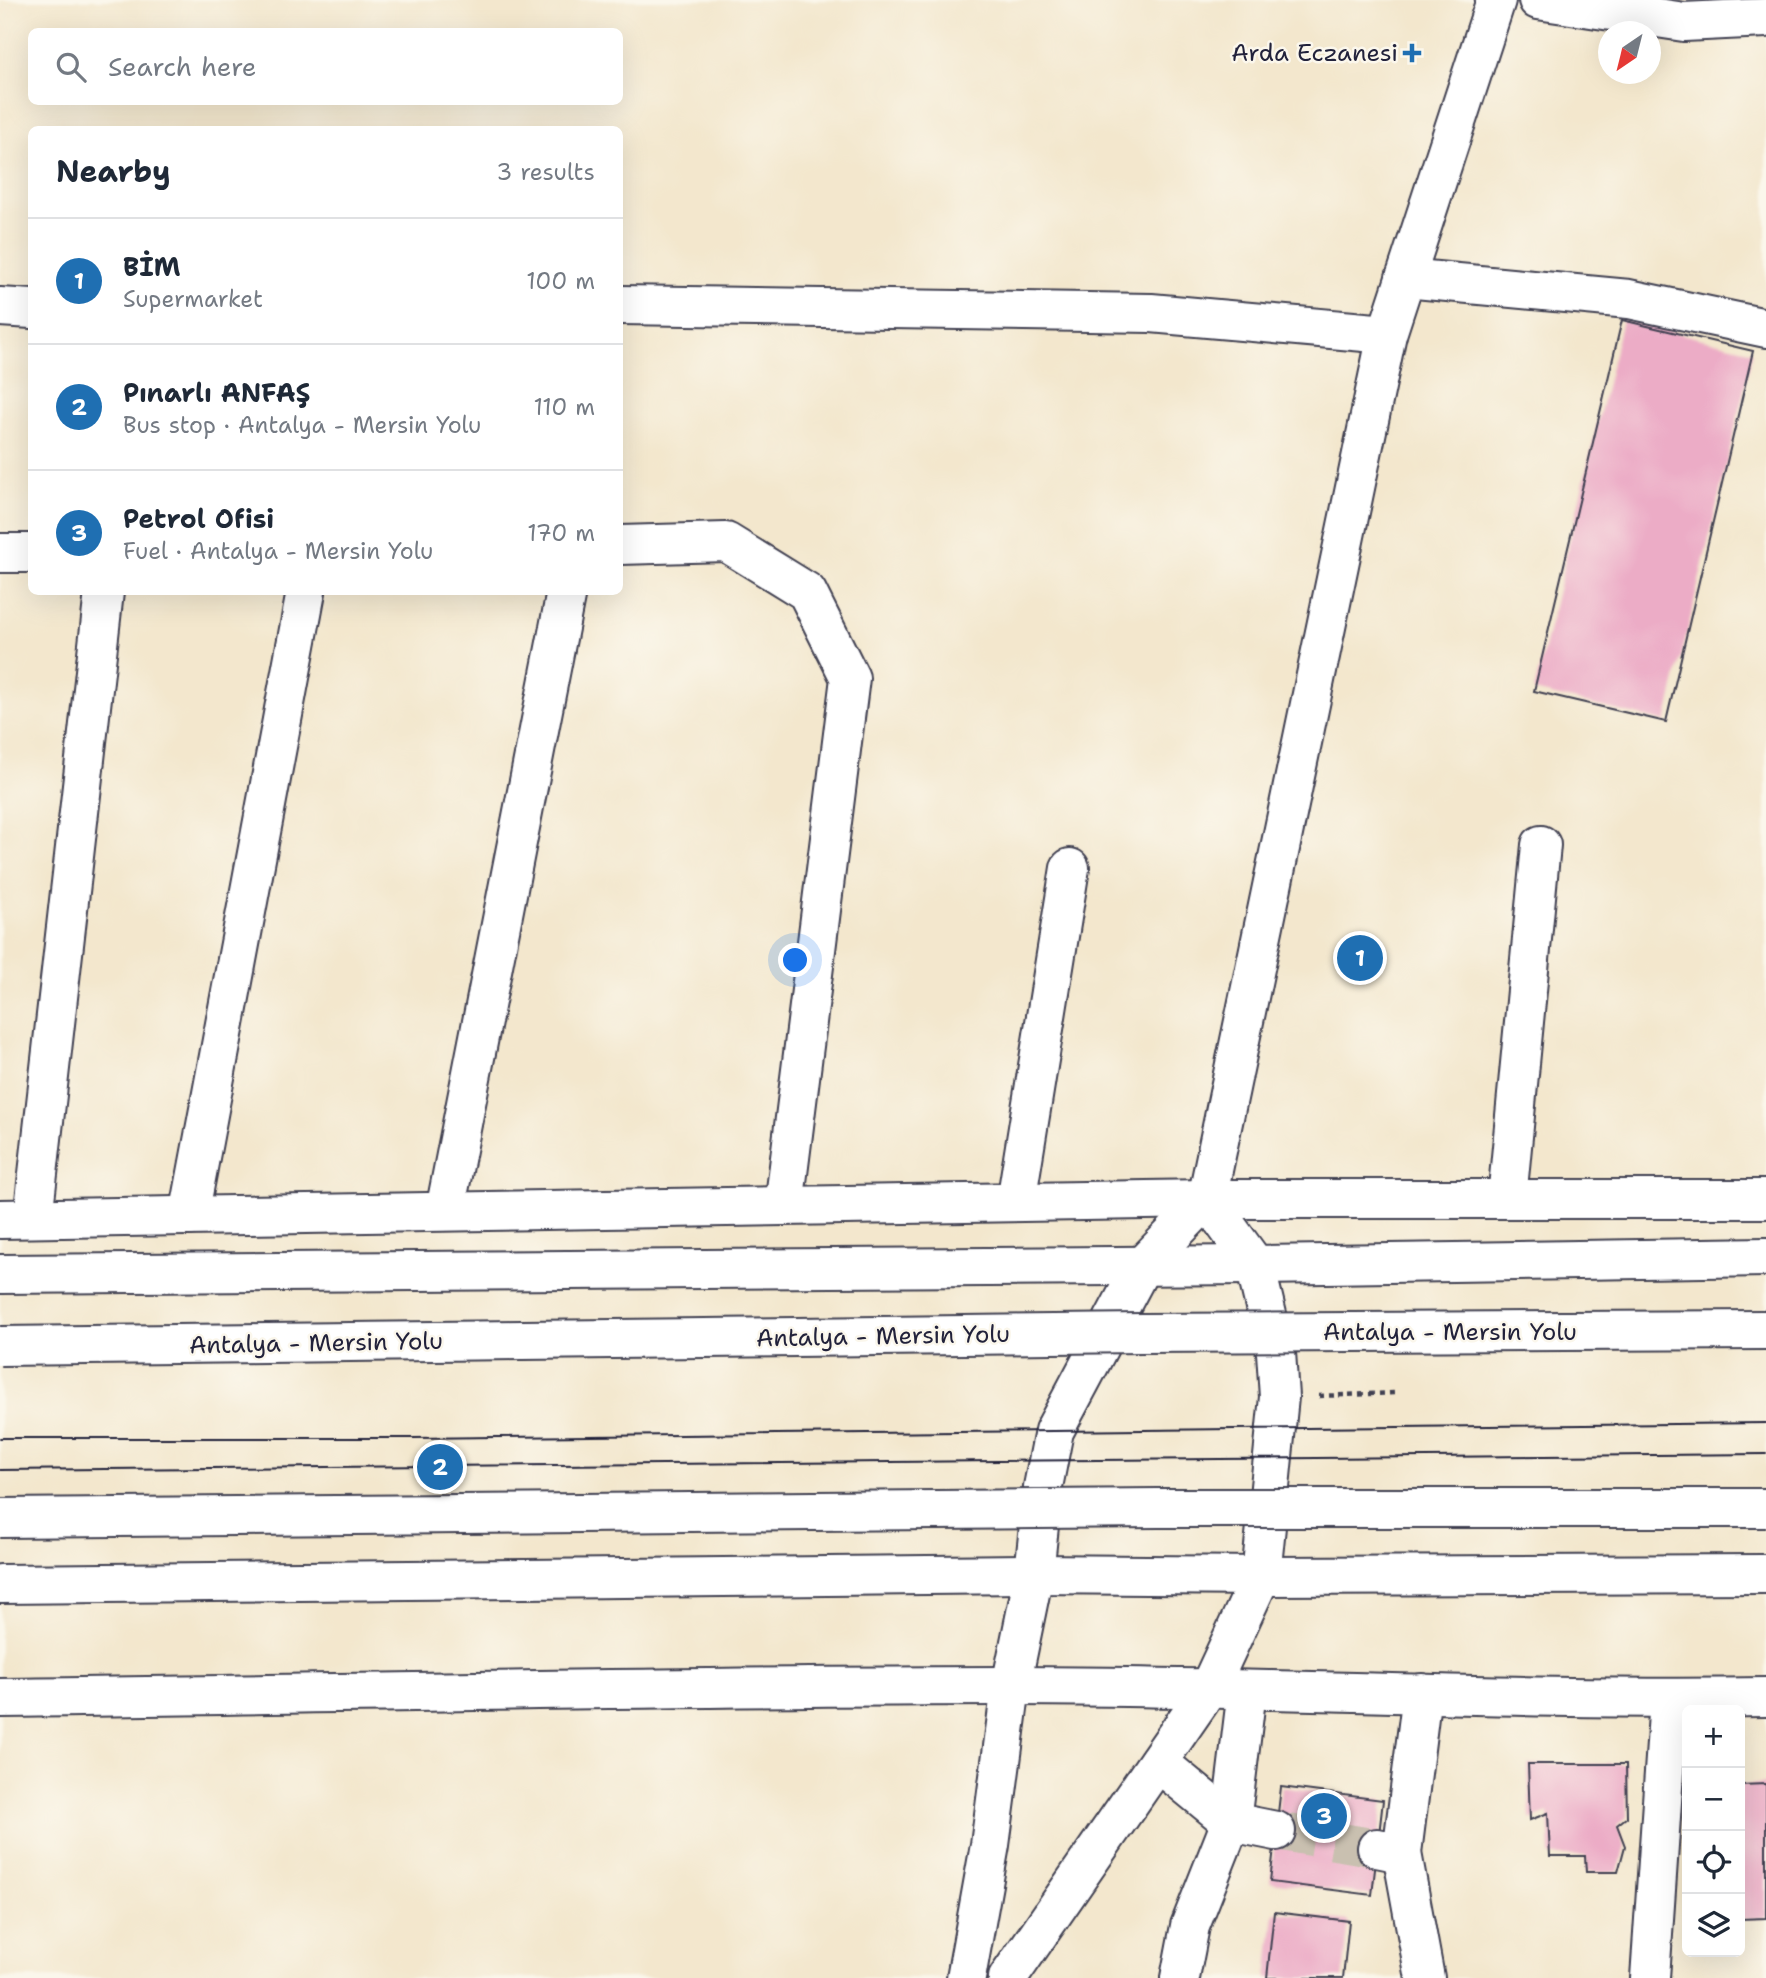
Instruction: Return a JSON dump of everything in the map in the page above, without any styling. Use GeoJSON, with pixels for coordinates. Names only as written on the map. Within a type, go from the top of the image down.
{"type":"FeatureCollection","features":[{"type":"Feature","properties":{"kind":"main road"},"geometry":{"type":"LineString","coordinates":[[966,1978],[990,1845],[1011,1686],[1034,1574],[1043,1487],[1054,1431],[1142,1266],[1207,1199],[1387,334],[1496,0]]}},
{"type":"Feature","properties":{"kind":"main road"},"geometry":{"type":"LineString","coordinates":[[1538,0],[1684,22],[1766,18]]}},
{"type":"Feature","properties":{"kind":"main road"},"geometry":{"type":"LineString","coordinates":[[1405,278],[1629,299],[1766,328]]}},
{"type":"Feature","properties":{"kind":"main road"},"geometry":{"type":"LineString","coordinates":[[623,305],[1151,313],[1387,334]]}},
{"type":"Feature","properties":{"kind":"main road"},"geometry":{"type":"LineString","coordinates":[[0,307],[28,309]]}},
{"type":"Feature","properties":{"kind":"main road"},"geometry":{"type":"LineString","coordinates":[[623,544],[726,542],[807,592],[849,678],[784,1206]]}},
{"type":"Feature","properties":{"kind":"main road"},"geometry":{"type":"LineString","coordinates":[[0,553],[28,554]]}},
{"type":"Feature","properties":{"kind":"main road"},"geometry":{"type":"LineString","coordinates":[[104,595],[17,1218],[1207,1199],[1766,1199]]}},
{"type":"Feature","properties":{"kind":"main road"},"geometry":{"type":"LineString","coordinates":[[189,1216],[305,595]]}},
{"type":"Feature","properties":{"kind":"main road"},"geometry":{"type":"LineString","coordinates":[[445,1211],[565,595]]}},
{"type":"Feature","properties":{"kind":"main road"},"geometry":{"type":"LineString","coordinates":[[1507,1199],[1541,845]]}},
{"type":"Feature","properties":{"kind":"main road"},"geometry":{"type":"LineString","coordinates":[[1016,1202],[1070,868]]}},
{"type":"Feature","properties":{"kind":"main road"},"geometry":{"type":"LineString","coordinates":[[1008,1978],[1209,1688],[1261,1576],[1279,1397],[1276,1352],[1255,1265],[1207,1199]]}},
{"type":"Feature","properties":{"kind":"main road"},"geometry":{"type":"LineString","coordinates":[[0,1274],[1255,1265],[1766,1258]]}},
{"type":"Feature","properties":{"kind":"main road","name":"Antalya - Mersin Yolu"},"geometry":{"type":"LineString","coordinates":[[0,1346],[1143,1333],[1766,1331]]}},
{"type":"Feature","properties":{"kind":"main road"},"geometry":{"type":"LineString","coordinates":[[0,1518],[1158,1508],[1766,1508]]}},
{"type":"Feature","properties":{"kind":"main road"},"geometry":{"type":"LineString","coordinates":[[0,1584],[1034,1574],[1766,1574]]}},
{"type":"Feature","properties":{"kind":"main road"},"geometry":{"type":"LineString","coordinates":[[0,1698],[1011,1686],[1669,1699],[1766,1697]]}},
{"type":"Feature","properties":{"kind":"main road"},"geometry":{"type":"LineString","coordinates":[[1180,1978],[1190,1926],[1231,1822],[1247,1690]]}},
{"type":"Feature","properties":{"kind":"main road"},"geometry":{"type":"LineString","coordinates":[[1422,1693],[1390,1851],[1425,1978]]}},
{"type":"Feature","properties":{"kind":"main road"},"geometry":{"type":"LineString","coordinates":[[1650,1978],[1669,1699]]}},
{"type":"Feature","properties":{"kind":"main road"},"geometry":{"type":"LineString","coordinates":[[1158,1762],[1231,1822],[1276,1831]]}},
{"type":"Feature","properties":{"kind":"path"},"geometry":{"type":"LineString","coordinates":[[1279,1397],[1395,1393]]}},
{"type":"Feature","properties":{"kind":"building"},"geometry":{"type":"Polygon","coordinates":[[[1622,320],[1753,351],[1666,722],[1534,691],[1622,320]]]}},
{"type":"Feature","properties":{"kind":"building"},"geometry":{"type":"Polygon","coordinates":[[[1528,1764],[1626,1764],[1627,1817],[1617,1825],[1625,1846],[1618,1872],[1586,1872],[1585,1856],[1550,1856],[1548,1813],[1530,1820],[1528,1764]]]}},
{"type":"Feature","properties":{"kind":"building"},"geometry":{"type":"Polygon","coordinates":[[[1766,1784],[1766,1918],[1745,1919],[1745,1785],[1766,1784]]]}},
{"type":"Feature","properties":{"kind":"building"},"geometry":{"type":"Polygon","coordinates":[[[1281,1787],[1383,1800],[1372,1895],[1270,1882],[1281,1787]]]}},
{"type":"Feature","properties":{"kind":"building"},"geometry":{"type":"Polygon","coordinates":[[[1274,1912],[1349,1921],[1343,1978],[1267,1978],[1274,1912]]]}},
{"type":"Feature","properties":{"kind":"tunnel"},"geometry":{"type":"LineString","coordinates":[[1276,1831],[1377,1848]]}},
{"type":"Feature","properties":{"kind":"tram line"},"geometry":{"type":"LineString","coordinates":[[0,1438],[414,1438],[1766,1423]]}},
{"type":"Feature","properties":{"kind":"tram line"},"geometry":{"type":"LineString","coordinates":[[0,1470],[1766,1454]]}},
{"type":"Feature","properties":{"kind":"place","name":"Arda Eczanesi"},"geometry":{"type":"Point","coordinates":[1412,53]}},
{"type":"Feature","properties":{"kind":"place","name":"BİM"},"geometry":{"type":"Point","coordinates":[1360,958]}},
{"type":"Feature","properties":{"kind":"place","name":"Pınarlı ANFAŞ"},"geometry":{"type":"Point","coordinates":[440,1467]}},
{"type":"Feature","properties":{"kind":"place","name":"Petrol Ofisi"},"geometry":{"type":"Point","coordinates":[1324,1816]}}]}
